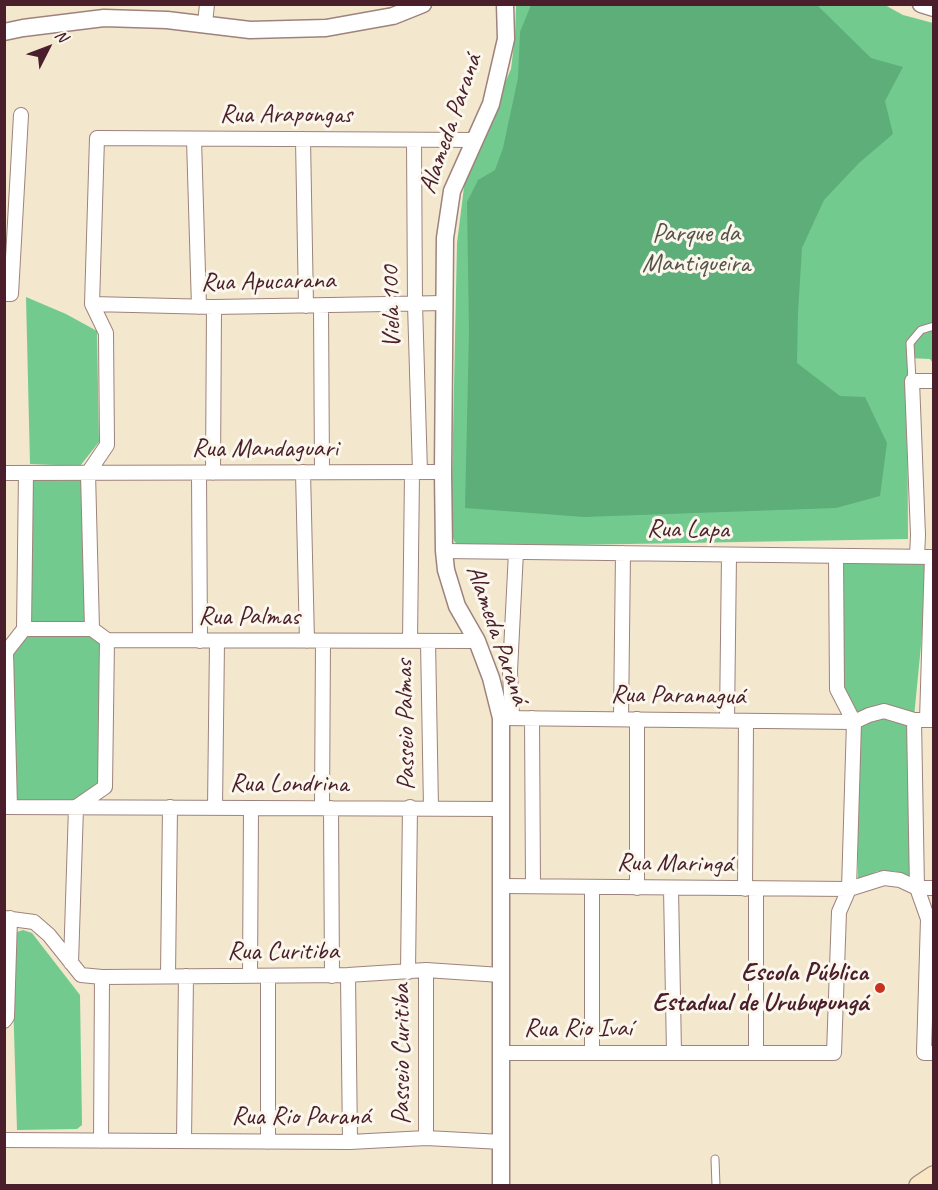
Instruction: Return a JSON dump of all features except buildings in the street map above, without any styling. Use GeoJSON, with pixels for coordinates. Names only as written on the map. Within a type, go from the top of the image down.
{"type":"FeatureCollection","features":[{"type":"Feature","properties":{"kind":"main road"},"geometry":{"type":"LineString","coordinates":[[919,1185],[933,1176]]}},
{"type":"Feature","properties":{"kind":"street"},"geometry":{"type":"LineString","coordinates":[[205,24],[207,4]]}},
{"type":"Feature","properties":{"kind":"street"},"geometry":{"type":"LineString","coordinates":[[4,32],[104,18],[167,20],[250,30],[326,27],[393,16],[423,4]]}},
{"type":"Feature","properties":{"kind":"street","name":"Alameda Paraná"},"geometry":{"type":"LineString","coordinates":[[501,1185],[502,808],[506,718],[477,641],[457,606],[446,570],[443,472],[445,238],[452,191],[491,104],[506,39],[505,4]]}},
{"type":"Feature","properties":{"kind":"street"},"geometry":{"type":"LineString","coordinates":[[921,4],[933,8]]}},
{"type":"Feature","properties":{"kind":"street"},"geometry":{"type":"LineString","coordinates":[[4,294],[11,294],[21,115]]}},
{"type":"Feature","properties":{"kind":"street","name":"Rua Arapongas"},"geometry":{"type":"LineString","coordinates":[[92,303],[97,138],[475,140]]}},
{"type":"Feature","properties":{"kind":"street"},"geometry":{"type":"LineString","coordinates":[[194,139],[199,307]]}},
{"type":"Feature","properties":{"kind":"street"},"geometry":{"type":"LineString","coordinates":[[303,139],[306,306]]}},
{"type":"Feature","properties":{"kind":"street","name":"Viela 100"},"geometry":{"type":"LineString","coordinates":[[410,641],[416,472],[414,140]]}},
{"type":"Feature","properties":{"kind":"street"},"geometry":{"type":"LineString","coordinates":[[92,303],[106,333],[106,445],[88,473],[92,629]]}},
{"type":"Feature","properties":{"kind":"street","name":"Rua Apucarana"},"geometry":{"type":"LineString","coordinates":[[92,303],[199,307],[445,303]]}},
{"type":"Feature","properties":{"kind":"street"},"geometry":{"type":"LineString","coordinates":[[321,306],[322,472]]}},
{"type":"Feature","properties":{"kind":"street"},"geometry":{"type":"LineString","coordinates":[[200,641],[214,307]]}},
{"type":"Feature","properties":{"kind":"street"},"geometry":{"type":"LineString","coordinates":[[916,557],[918,536],[912,381],[933,381]]}},
{"type":"Feature","properties":{"kind":"street"},"geometry":{"type":"LineString","coordinates":[[303,472],[308,641]]}},
{"type":"Feature","properties":{"kind":"street","name":"Rua Mandaguari"},"geometry":{"type":"LineString","coordinates":[[4,473],[443,472]]}},
{"type":"Feature","properties":{"kind":"street"},"geometry":{"type":"LineString","coordinates":[[7,807],[6,652],[24,629],[26,473]]}},
{"type":"Feature","properties":{"kind":"street","name":"Rua Lapa"},"geometry":{"type":"LineString","coordinates":[[444,551],[933,557]]}},
{"type":"Feature","properties":{"kind":"street"},"geometry":{"type":"LineString","coordinates":[[506,718],[516,552]]}},
{"type":"Feature","properties":{"kind":"street"},"geometry":{"type":"LineString","coordinates":[[621,719],[623,553]]}},
{"type":"Feature","properties":{"kind":"street"},"geometry":{"type":"LineString","coordinates":[[727,720],[729,555]]}},
{"type":"Feature","properties":{"kind":"street"},"geometry":{"type":"LineString","coordinates":[[836,556],[837,689],[854,722],[849,889]]}},
{"type":"Feature","properties":{"kind":"street"},"geometry":{"type":"LineString","coordinates":[[929,1053],[927,919],[917,888],[933,557]]}},
{"type":"Feature","properties":{"kind":"street"},"geometry":{"type":"LineString","coordinates":[[24,629],[92,629],[107,640],[105,787],[76,807],[71,963]]}},
{"type":"Feature","properties":{"kind":"street","name":"Rua Palmas"},"geometry":{"type":"LineString","coordinates":[[107,640],[477,641]]}},
{"type":"Feature","properties":{"kind":"street"},"geometry":{"type":"LineString","coordinates":[[215,808],[217,641]]}},
{"type":"Feature","properties":{"kind":"street"},"geometry":{"type":"LineString","coordinates":[[323,641],[332,976]]}},
{"type":"Feature","properties":{"kind":"street","name":"Passeio Palmas"},"geometry":{"type":"LineString","coordinates":[[428,641],[432,808]]}},
{"type":"Feature","properties":{"kind":"street"},"geometry":{"type":"LineString","coordinates":[[854,722],[884,711],[925,720]]}},
{"type":"Feature","properties":{"kind":"street","name":"Rua Paranaguá"},"geometry":{"type":"LineString","coordinates":[[506,718],[854,722]]}},
{"type":"Feature","properties":{"kind":"street"},"geometry":{"type":"LineString","coordinates":[[532,718],[532,886]]}},
{"type":"Feature","properties":{"kind":"street"},"geometry":{"type":"LineString","coordinates":[[637,719],[637,888]]}},
{"type":"Feature","properties":{"kind":"street"},"geometry":{"type":"LineString","coordinates":[[746,721],[756,1053]]}},
{"type":"Feature","properties":{"kind":"street","name":"Rua Londrina"},"geometry":{"type":"LineString","coordinates":[[7,807],[502,808]]}},
{"type":"Feature","properties":{"kind":"street"},"geometry":{"type":"LineString","coordinates":[[168,976],[170,807]]}},
{"type":"Feature","properties":{"kind":"street"},"geometry":{"type":"LineString","coordinates":[[408,972],[410,807]]}},
{"type":"Feature","properties":{"kind":"street"},"geometry":{"type":"LineString","coordinates":[[250,976],[251,808]]}},
{"type":"Feature","properties":{"kind":"street","name":"Rua Maringá"},"geometry":{"type":"LineString","coordinates":[[502,886],[849,889],[884,878],[900,880],[917,888],[933,888]]}},
{"type":"Feature","properties":{"kind":"street"},"geometry":{"type":"LineString","coordinates":[[592,887],[592,1053]]}},
{"type":"Feature","properties":{"kind":"street"},"geometry":{"type":"LineString","coordinates":[[671,888],[674,1053]]}},
{"type":"Feature","properties":{"kind":"street","name":"Rua Rio Ivaí"},"geometry":{"type":"LineString","coordinates":[[501,1053],[834,1053],[839,912],[849,889]]}},
{"type":"Feature","properties":{"kind":"street"},"geometry":{"type":"LineString","coordinates":[[4,1021],[7,1017],[7,918],[34,922],[49,934],[71,963]]}},
{"type":"Feature","properties":{"kind":"street","name":"Rua Curitiba"},"geometry":{"type":"LineString","coordinates":[[71,963],[81,975],[102,977],[332,976],[426,970],[501,975]]}},
{"type":"Feature","properties":{"kind":"street","name":"Passeio Curitiba"},"geometry":{"type":"LineString","coordinates":[[426,970],[426,1138]]}},
{"type":"Feature","properties":{"kind":"street","name":"Passeio Curitiba"},"geometry":{"type":"LineString","coordinates":[[348,975],[350,1142]]}},
{"type":"Feature","properties":{"kind":"street"},"geometry":{"type":"LineString","coordinates":[[184,1141],[186,976]]}},
{"type":"Feature","properties":{"kind":"street"},"geometry":{"type":"LineString","coordinates":[[268,976],[268,1142]]}},
{"type":"Feature","properties":{"kind":"street"},"geometry":{"type":"LineString","coordinates":[[102,977],[102,1141]]}},
{"type":"Feature","properties":{"kind":"street","name":"Rua Rio Paraná"},"geometry":{"type":"LineString","coordinates":[[4,1140],[350,1142],[426,1138],[502,1143]]}},
{"type":"Feature","properties":{"kind":"lane"},"geometry":{"type":"LineString","coordinates":[[912,381],[910,343],[921,330],[933,326]]}},
{"type":"Feature","properties":{"kind":"lane"},"geometry":{"type":"LineString","coordinates":[[716,1159],[716,1185]]}},
{"type":"Feature","properties":{"kind":"green space","name":"Parque da Mantiqueira"},"geometry":{"type":"Polygon","coordinates":[[[883,4],[903,15],[933,23],[933,363],[930,359],[907,358],[908,539],[460,547],[454,541],[451,529],[457,243],[466,171],[511,69],[516,5],[883,4]]]}},
{"type":"Feature","properties":{"kind":"green space","name":"Parque da Mantiqueira"},"geometry":{"type":"Polygon","coordinates":[[[531,5],[817,5],[871,58],[903,67],[885,101],[893,134],[859,163],[824,200],[802,248],[798,313],[797,363],[840,396],[865,397],[887,443],[880,496],[836,508],[584,517],[465,508],[469,332],[467,202],[478,180],[495,170],[503,148],[518,78],[520,32],[531,5]]]}},
{"type":"Feature","properties":{"kind":"green space"},"geometry":{"type":"Polygon","coordinates":[[[26,297],[66,314],[97,331],[99,442],[80,466],[30,464],[26,297]]]}},
{"type":"Feature","properties":{"kind":"green space"},"geometry":{"type":"Polygon","coordinates":[[[84,476],[88,627],[27,625],[31,477],[84,476]]]}},
{"type":"Feature","properties":{"kind":"green space"},"geometry":{"type":"Polygon","coordinates":[[[842,560],[927,561],[928,574],[914,717],[855,716],[843,687],[842,560]]]}},
{"type":"Feature","properties":{"kind":"green space"},"geometry":{"type":"Polygon","coordinates":[[[24,633],[90,633],[103,642],[103,784],[74,803],[14,803],[11,654],[24,633]]]}},
{"type":"Feature","properties":{"kind":"green space"},"geometry":{"type":"Polygon","coordinates":[[[885,714],[911,728],[911,879],[895,871],[878,871],[858,880],[858,727],[885,714]]]}},
{"type":"Feature","properties":{"kind":"green space"},"geometry":{"type":"Polygon","coordinates":[[[23,930],[32,933],[80,995],[82,1125],[77,1129],[17,1130],[11,934],[23,930]]]}},
{"type":"Feature","properties":{"kind":"place","name":"Escola Pública Estadual de Urubupungá"},"geometry":{"type":"Point","coordinates":[880,988]}}]}
